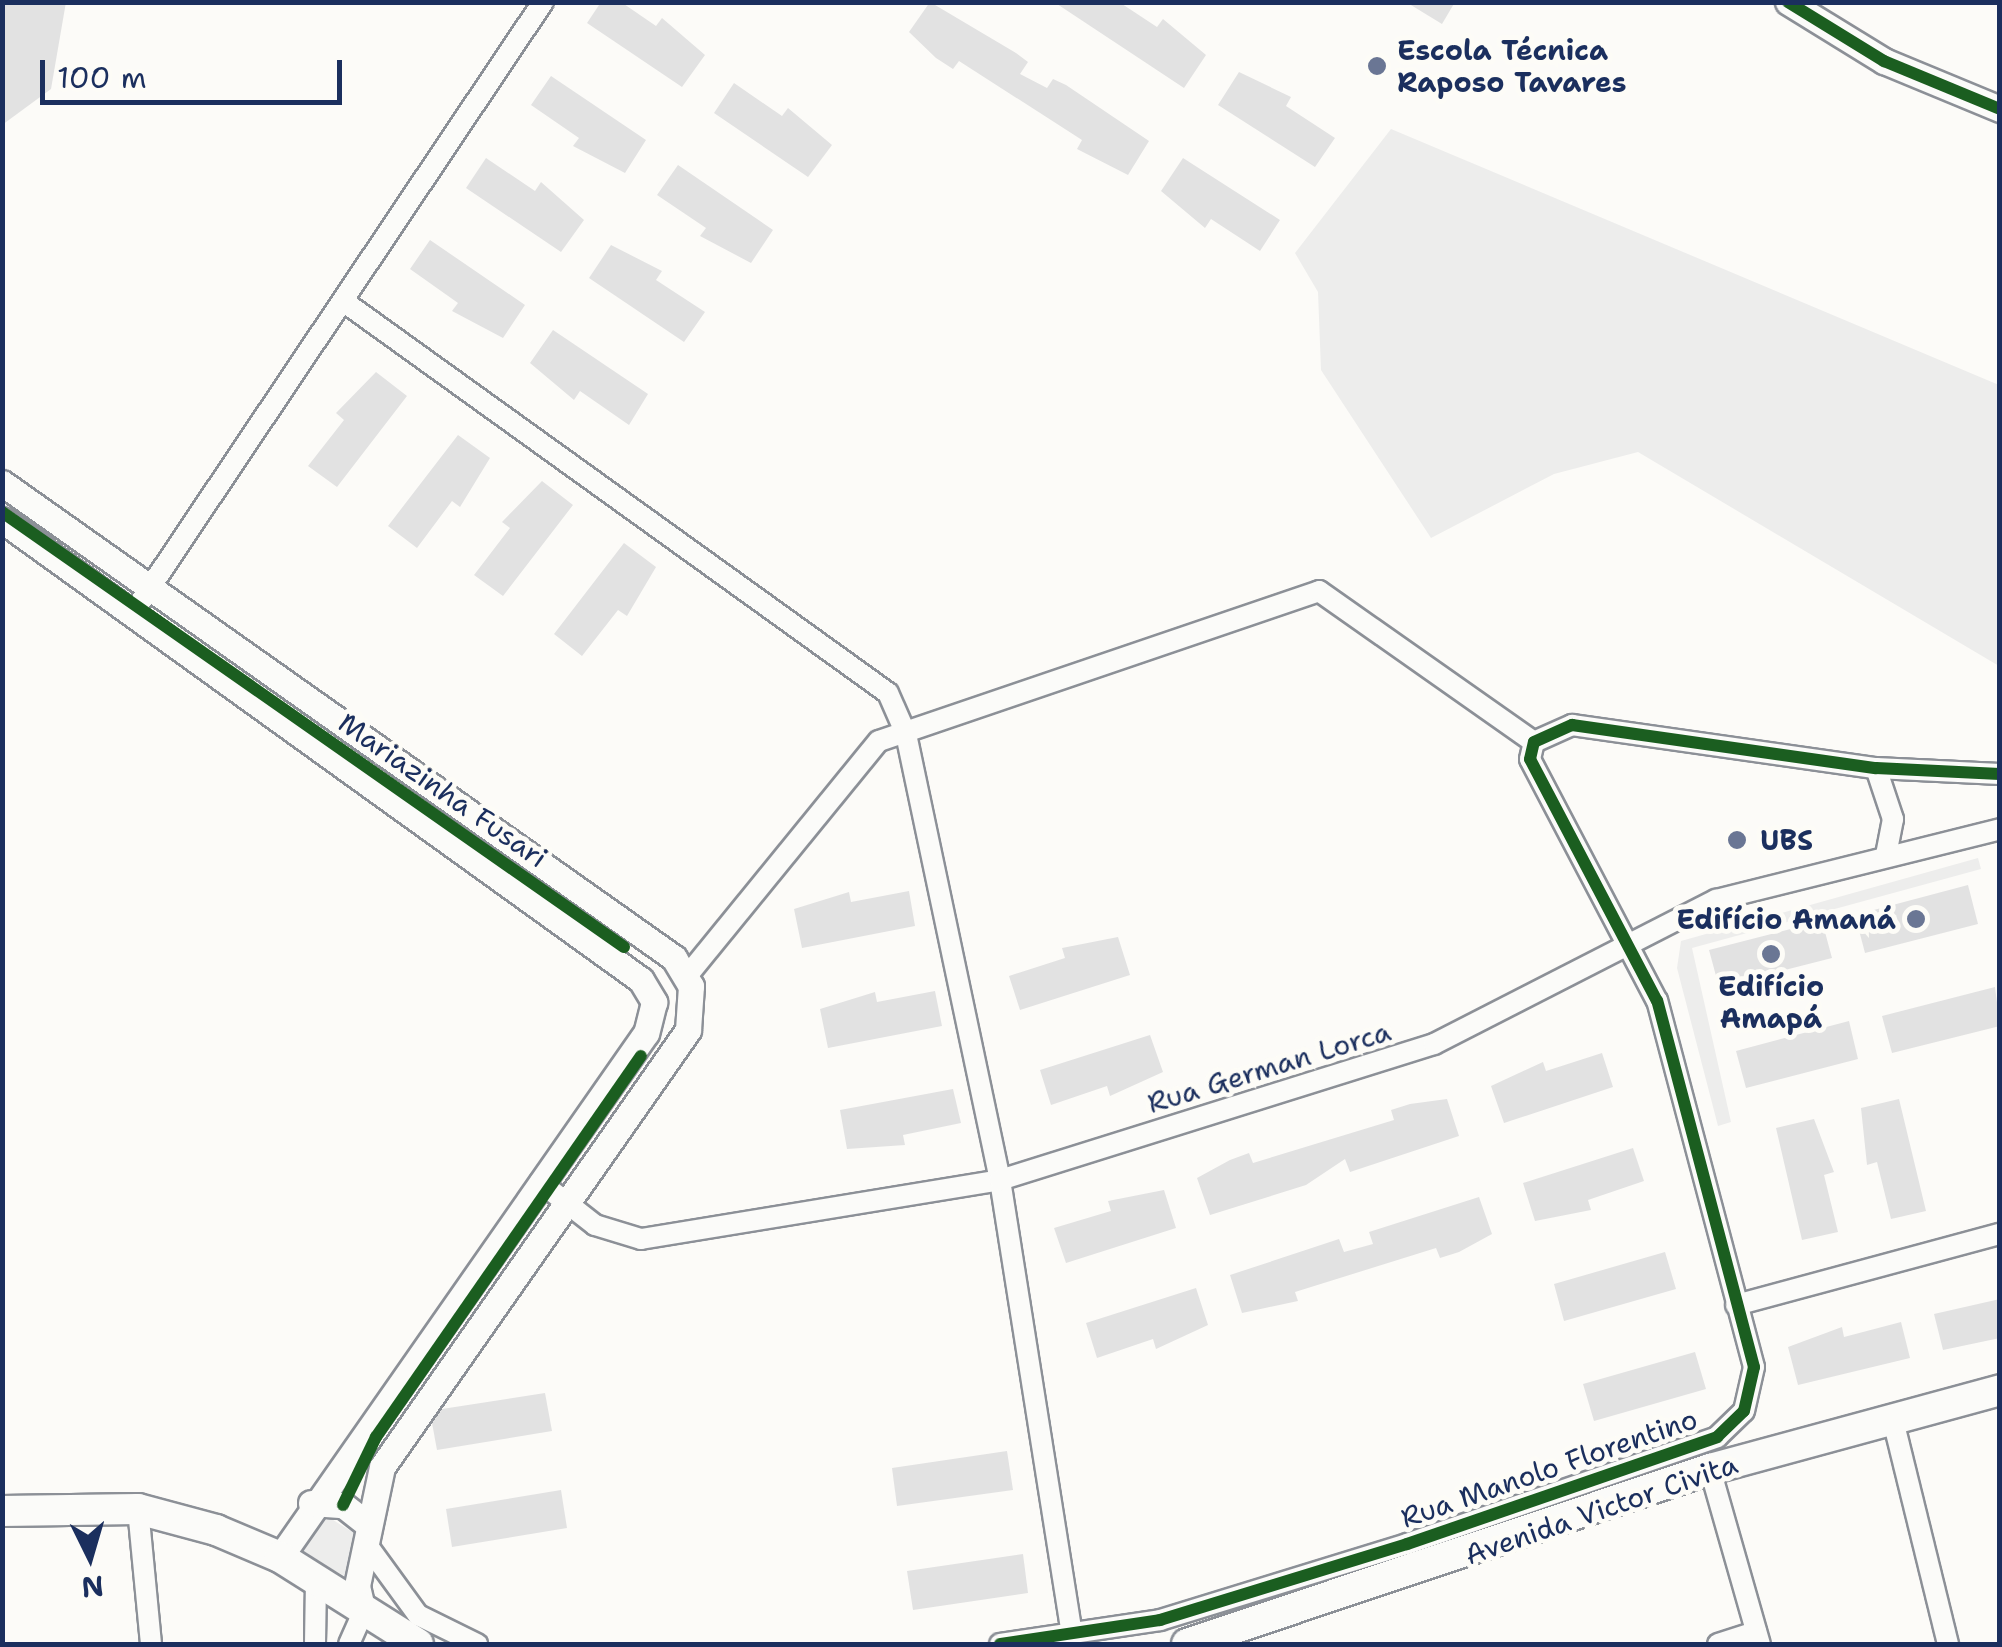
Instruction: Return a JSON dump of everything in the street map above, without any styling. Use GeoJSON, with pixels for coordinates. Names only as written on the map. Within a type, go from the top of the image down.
{"type":"FeatureCollection","features":[{"type":"Feature","properties":{"kind":"main road","name":"Avenida Victor Civita"},"geometry":{"type":"LineString","coordinates":[[1200,1643],[1710,1470],[1892,1416],[2000,1390]]}},
{"type":"Feature","properties":{"kind":"main road"},"geometry":{"type":"LineString","coordinates":[[2,1511],[138,1509],[280,1557],[418,1644]]}},
{"type":"Feature","properties":{"kind":"street"},"geometry":{"type":"LineString","coordinates":[[133,613],[544,2]]}},
{"type":"Feature","properties":{"kind":"street"},"geometry":{"type":"LineString","coordinates":[[1788,2],[1884,61],[2000,109]]}},
{"type":"Feature","properties":{"kind":"street"},"geometry":{"type":"LineString","coordinates":[[343,301],[888,693],[906,734],[1000,1180],[1072,1634]]}},
{"type":"Feature","properties":{"kind":"street"},"geometry":{"type":"LineString","coordinates":[[2,483],[296,689],[687,976]]}},
{"type":"Feature","properties":{"kind":"street"},"geometry":{"type":"LineString","coordinates":[[2,520],[279,716],[647,986],[652,1024],[311,1503],[280,1557]]}},
{"type":"Feature","properties":{"kind":"street"},"geometry":{"type":"LineString","coordinates":[[350,1644],[363,1612],[357,1586],[367,1534],[392,1449],[688,1030],[687,976],[879,742],[1319,590],[1534,742],[1572,725],[1876,768],[2000,774]]}},
{"type":"Feature","properties":{"kind":"street"},"geometry":{"type":"LineString","coordinates":[[279,716],[296,689]]}},
{"type":"Feature","properties":{"kind":"street","name":"Rua Manolo Florentino"},"geometry":{"type":"LineString","coordinates":[[1000,1644],[1072,1634],[1198,1608],[1717,1437],[1755,1386],[1736,1304],[1632,940],[1530,759],[1534,742]]}},
{"type":"Feature","properties":{"kind":"street"},"geometry":{"type":"LineString","coordinates":[[1876,768],[1893,820],[1886,855]]}},
{"type":"Feature","properties":{"kind":"street","name":"Rua German Lorca"},"geometry":{"type":"LineString","coordinates":[[540,1182],[606,1231],[652,1238],[1000,1180],[1434,1044],[1716,900],[2000,829]]}},
{"type":"Feature","properties":{"kind":"street"},"geometry":{"type":"LineString","coordinates":[[1736,1304],[2000,1234]]}},
{"type":"Feature","properties":{"kind":"street"},"geometry":{"type":"LineString","coordinates":[[1892,1416],[1948,1644]]}},
{"type":"Feature","properties":{"kind":"street"},"geometry":{"type":"LineString","coordinates":[[1710,1470],[1758,1638],[1718,1644]]}},
{"type":"Feature","properties":{"kind":"street"},"geometry":{"type":"LineString","coordinates":[[311,1503],[343,1505],[367,1534],[418,1615],[477,1644]]}},
{"type":"Feature","properties":{"kind":"street"},"geometry":{"type":"LineString","coordinates":[[138,1509],[150,1644]]}},
{"type":"Feature","properties":{"kind":"street"},"geometry":{"type":"LineString","coordinates":[[315,1644],[316,1578]]}},
{"type":"Feature","properties":{"kind":"shaded area"},"geometry":{"type":"Polygon","coordinates":[[[1391,129],[1999,385],[1999,666],[1638,452],[1554,474],[1431,538],[1321,370],[1318,292],[1295,253],[1391,129]]]}},
{"type":"Feature","properties":{"kind":"shaded area"},"geometry":{"type":"Polygon","coordinates":[[[1978,858],[1981,869],[1692,948],[1731,1122],[1718,1126],[1677,968],[1681,941],[1978,858]]]}},
{"type":"Feature","properties":{"kind":"shaded area"},"geometry":{"type":"Polygon","coordinates":[[[325,1515],[354,1533],[345,1576],[296,1550],[306,1526],[325,1515]]]}},
{"type":"Feature","properties":{"kind":"building"},"geometry":{"type":"Polygon","coordinates":[[[2,2],[66,2],[51,89],[2,125],[2,2]]]}},
{"type":"Feature","properties":{"kind":"building"},"geometry":{"type":"Polygon","coordinates":[[[601,2],[621,2],[656,26],[662,18],[705,55],[682,87],[587,23],[601,2]]]}},
{"type":"Feature","properties":{"kind":"building"},"geometry":{"type":"Polygon","coordinates":[[[930,2],[1028,62],[1020,74],[1047,88],[1053,79],[1066,85],[1149,141],[1128,175],[1077,149],[1082,140],[959,61],[953,69],[936,58],[909,32],[930,2]]]}},
{"type":"Feature","properties":{"kind":"building"},"geometry":{"type":"Polygon","coordinates":[[[1054,2],[1119,2],[1157,27],[1163,19],[1206,55],[1184,88],[1054,2]]]}},
{"type":"Feature","properties":{"kind":"building"},"geometry":{"type":"Polygon","coordinates":[[[1406,2],[1455,2],[1442,24],[1406,2]]]}},
{"type":"Feature","properties":{"kind":"building"},"geometry":{"type":"Polygon","coordinates":[[[1239,72],[1291,97],[1286,106],[1335,138],[1315,167],[1218,105],[1239,72]]]}},
{"type":"Feature","properties":{"kind":"building"},"geometry":{"type":"Polygon","coordinates":[[[551,76],[646,140],[625,173],[573,146],[579,138],[531,105],[551,76]]]}},
{"type":"Feature","properties":{"kind":"building"},"geometry":{"type":"Polygon","coordinates":[[[734,83],[782,116],[788,108],[832,145],[808,177],[714,113],[734,83]]]}},
{"type":"Feature","properties":{"kind":"building"},"geometry":{"type":"Polygon","coordinates":[[[486,158],[535,191],[541,182],[584,220],[561,252],[466,188],[486,158]]]}},
{"type":"Feature","properties":{"kind":"building"},"geometry":{"type":"Polygon","coordinates":[[[1183,158],[1280,220],[1260,251],[1211,219],[1205,228],[1161,191],[1183,158]]]}},
{"type":"Feature","properties":{"kind":"building"},"geometry":{"type":"Polygon","coordinates":[[[678,165],[773,230],[751,263],[700,236],[706,228],[657,195],[678,165]]]}},
{"type":"Feature","properties":{"kind":"building"},"geometry":{"type":"Polygon","coordinates":[[[430,240],[525,305],[503,338],[452,311],[458,303],[410,269],[430,240]]]}},
{"type":"Feature","properties":{"kind":"building"},"geometry":{"type":"Polygon","coordinates":[[[611,245],[662,271],[656,280],[705,312],[684,342],[589,278],[611,245]]]}},
{"type":"Feature","properties":{"kind":"building"},"geometry":{"type":"Polygon","coordinates":[[[553,330],[648,394],[629,425],[580,391],[574,400],[530,363],[553,330]]]}},
{"type":"Feature","properties":{"kind":"building"},"geometry":{"type":"Polygon","coordinates":[[[376,372],[407,396],[337,487],[308,466],[344,420],[336,413],[376,372]]]}},
{"type":"Feature","properties":{"kind":"building"},"geometry":{"type":"Polygon","coordinates":[[[458,435],[490,458],[460,507],[452,501],[417,548],[388,526],[458,435]]]}},
{"type":"Feature","properties":{"kind":"building"},"geometry":{"type":"Polygon","coordinates":[[[542,481],[573,505],[503,596],[474,575],[510,528],[502,522],[542,481]]]}},
{"type":"Feature","properties":{"kind":"building"},"geometry":{"type":"Polygon","coordinates":[[[624,543],[656,567],[627,616],[618,610],[582,656],[554,634],[624,543]]]}},
{"type":"Feature","properties":{"kind":"building","name":"Edifício Amaná"},"geometry":{"type":"Polygon","coordinates":[[[1968,885],[1978,924],[1865,953],[1855,915],[1968,885]]]}},
{"type":"Feature","properties":{"kind":"building"},"geometry":{"type":"Polygon","coordinates":[[[909,891],[915,926],[802,948],[794,909],[849,892],[851,902],[909,891]]]}},
{"type":"Feature","properties":{"kind":"building","name":"Edifício Amapá"},"geometry":{"type":"Polygon","coordinates":[[[1822,921],[1832,958],[1719,987],[1709,950],[1822,921]]]}},
{"type":"Feature","properties":{"kind":"building"},"geometry":{"type":"Polygon","coordinates":[[[1118,937],[1130,975],[1020,1010],[1009,976],[1065,958],[1062,948],[1118,937]]]}},
{"type":"Feature","properties":{"kind":"building"},"geometry":{"type":"Polygon","coordinates":[[[1995,987],[2000,1026],[1892,1053],[1882,1016],[1995,987]]]}},
{"type":"Feature","properties":{"kind":"building"},"geometry":{"type":"Polygon","coordinates":[[[935,991],[942,1026],[828,1048],[820,1009],[875,992],[877,1002],[935,991]]]}},
{"type":"Feature","properties":{"kind":"building"},"geometry":{"type":"Polygon","coordinates":[[[1849,1021],[1858,1059],[1746,1088],[1736,1051],[1849,1021]]]}},
{"type":"Feature","properties":{"kind":"building"},"geometry":{"type":"Polygon","coordinates":[[[1150,1035],[1163,1072],[1110,1096],[1107,1086],[1051,1105],[1040,1070],[1150,1035]]]}},
{"type":"Feature","properties":{"kind":"building"},"geometry":{"type":"Polygon","coordinates":[[[1602,1053],[1613,1087],[1504,1123],[1491,1086],[1543,1062],[1546,1071],[1602,1053]]]}},
{"type":"Feature","properties":{"kind":"building"},"geometry":{"type":"Polygon","coordinates":[[[953,1089],[961,1123],[903,1135],[905,1145],[847,1149],[840,1110],[953,1089]]]}},
{"type":"Feature","properties":{"kind":"building"},"geometry":{"type":"Polygon","coordinates":[[[1447,1099],[1459,1136],[1350,1172],[1345,1159],[1306,1185],[1210,1215],[1197,1178],[1230,1160],[1249,1153],[1253,1163],[1394,1120],[1391,1110],[1447,1099]]]}},
{"type":"Feature","properties":{"kind":"building"},"geometry":{"type":"Polygon","coordinates":[[[1899,1099],[1926,1211],[1891,1219],[1877,1162],[1867,1165],[1861,1108],[1899,1099]]]}},
{"type":"Feature","properties":{"kind":"building"},"geometry":{"type":"Polygon","coordinates":[[[1814,1119],[1834,1172],[1824,1175],[1838,1232],[1802,1240],[1776,1128],[1814,1119]]]}},
{"type":"Feature","properties":{"kind":"building"},"geometry":{"type":"Polygon","coordinates":[[[1633,1148],[1644,1181],[1588,1200],[1591,1210],[1535,1221],[1523,1183],[1633,1148]]]}},
{"type":"Feature","properties":{"kind":"building"},"geometry":{"type":"Polygon","coordinates":[[[1164,1190],[1176,1228],[1066,1263],[1054,1228],[1111,1211],[1108,1201],[1164,1190]]]}},
{"type":"Feature","properties":{"kind":"building"},"geometry":{"type":"Polygon","coordinates":[[[1479,1197],[1492,1234],[1459,1252],[1440,1258],[1436,1248],[1295,1292],[1298,1301],[1242,1313],[1230,1275],[1339,1239],[1344,1252],[1373,1244],[1369,1232],[1479,1197]]]}},
{"type":"Feature","properties":{"kind":"building"},"geometry":{"type":"Polygon","coordinates":[[[1665,1252],[1676,1289],[1564,1321],[1554,1284],[1665,1252]]]}},
{"type":"Feature","properties":{"kind":"building"},"geometry":{"type":"Polygon","coordinates":[[[1196,1288],[1208,1325],[1156,1349],[1153,1339],[1097,1358],[1086,1323],[1196,1288]]]}},
{"type":"Feature","properties":{"kind":"building"},"geometry":{"type":"Polygon","coordinates":[[[2000,1299],[2000,1338],[1943,1350],[1934,1314],[2000,1299]]]}},
{"type":"Feature","properties":{"kind":"building"},"geometry":{"type":"Polygon","coordinates":[[[1901,1322],[1910,1358],[1798,1385],[1788,1347],[1842,1327],[1844,1337],[1901,1322]]]}},
{"type":"Feature","properties":{"kind":"building"},"geometry":{"type":"Polygon","coordinates":[[[1695,1352],[1706,1389],[1594,1421],[1583,1384],[1695,1352]]]}},
{"type":"Feature","properties":{"kind":"building"},"geometry":{"type":"Polygon","coordinates":[[[545,1393],[552,1431],[437,1450],[432,1423],[442,1409],[545,1393]]]}},
{"type":"Feature","properties":{"kind":"building"},"geometry":{"type":"Polygon","coordinates":[[[1007,1451],[1013,1490],[897,1506],[892,1468],[1007,1451]]]}},
{"type":"Feature","properties":{"kind":"building"},"geometry":{"type":"Polygon","coordinates":[[[561,1490],[567,1528],[452,1547],[446,1509],[561,1490]]]}},
{"type":"Feature","properties":{"kind":"building"},"geometry":{"type":"Polygon","coordinates":[[[1023,1554],[1028,1593],[913,1610],[907,1571],[1023,1554]]]}},
{"type":"Feature","properties":{"kind":"cycle path"},"geometry":{"type":"LineString","coordinates":[[1788,2],[1884,61],[2000,109]]}},
{"type":"Feature","properties":{"kind":"cycle path","name":"Mariazinha Fusari"},"geometry":{"type":"LineString","coordinates":[[2,512],[624,947]]}},
{"type":"Feature","properties":{"kind":"cycle path"},"geometry":{"type":"LineString","coordinates":[[1000,1644],[1160,1620],[1407,1544],[1717,1437],[1744,1411],[1754,1367],[1657,1001],[1530,759],[1534,742],[1572,725],[1876,768],[2000,774]]}},
{"type":"Feature","properties":{"kind":"cycle path"},"geometry":{"type":"LineString","coordinates":[[343,1505],[376,1437],[641,1056]]}},
{"type":"Feature","properties":{"kind":"place","name":"Escola Técnica Raposo Tavares"},"geometry":{"type":"Point","coordinates":[1377,66]}},
{"type":"Feature","properties":{"kind":"place","name":"UBS"},"geometry":{"type":"Point","coordinates":[1737,840]}},
{"type":"Feature","properties":{"kind":"place","name":"Edifício Amaná"},"geometry":{"type":"Point","coordinates":[1916,919]}},
{"type":"Feature","properties":{"kind":"place","name":"Edifício Amapá"},"geometry":{"type":"Point","coordinates":[1771,954]}}]}
